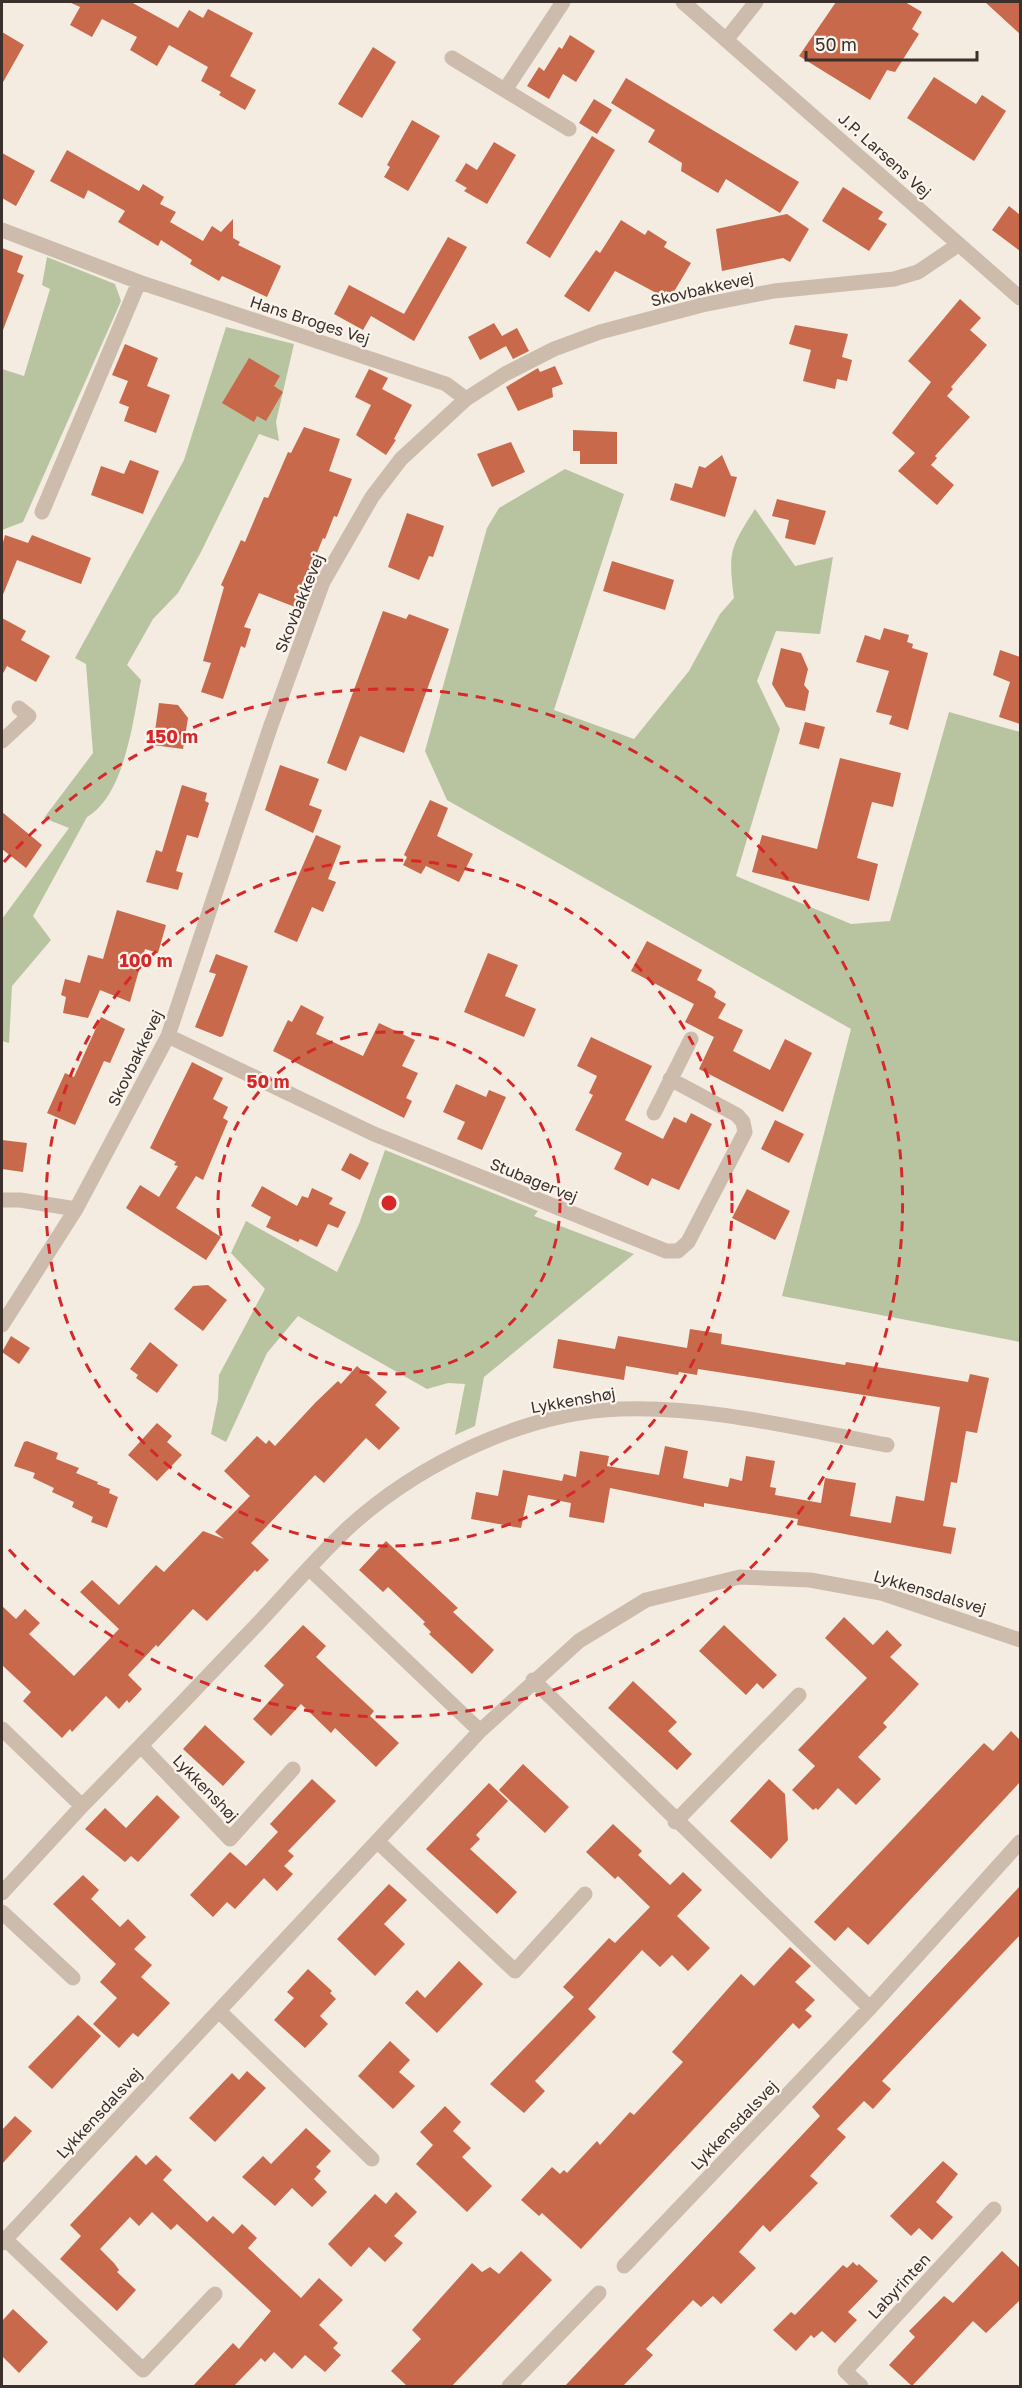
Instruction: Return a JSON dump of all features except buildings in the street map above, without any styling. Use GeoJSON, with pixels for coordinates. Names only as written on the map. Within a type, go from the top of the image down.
{"type":"FeatureCollection","features":[{"type":"Feature","properties":{"kind":"street"},"geometry":{"type":"LineString","coordinates":[[505,90],[563,2]]}},
{"type":"Feature","properties":{"kind":"street","name":"J.P. Larsens Vej"},"geometry":{"type":"LineString","coordinates":[[683,2],[1020,298]]}},
{"type":"Feature","properties":{"kind":"street"},"geometry":{"type":"LineString","coordinates":[[726,40],[756,2]]}},
{"type":"Feature","properties":{"kind":"street"},"geometry":{"type":"LineString","coordinates":[[452,58],[569,129]]}},
{"type":"Feature","properties":{"kind":"street","name":"Hans Broges Vej"},"geometry":{"type":"LineString","coordinates":[[2,230],[139,282],[446,384],[466,399]]}},
{"type":"Feature","properties":{"kind":"street","name":"Skovbakkevej"},"geometry":{"type":"LineString","coordinates":[[2,1325],[76,1209],[168,1036],[270,728],[323,582],[372,497],[401,459],[466,399],[505,374],[554,349],[600,332],[702,305],[774,291],[894,279],[918,272],[958,245]]}},
{"type":"Feature","properties":{"kind":"street"},"geometry":{"type":"LineString","coordinates":[[42,512],[139,282]]}},
{"type":"Feature","properties":{"kind":"street"},"geometry":{"type":"LineString","coordinates":[[2,741],[29,716],[19,708]]}},
{"type":"Feature","properties":{"kind":"street","name":"Stubagervej"},"geometry":{"type":"LineString","coordinates":[[168,1036],[374,1134],[666,1251],[678,1251],[688,1242],[745,1132],[743,1122],[737,1115],[670,1079]]}},
{"type":"Feature","properties":{"kind":"street"},"geometry":{"type":"LineString","coordinates":[[654,1113],[691,1039]]}},
{"type":"Feature","properties":{"kind":"street"},"geometry":{"type":"LineString","coordinates":[[2,1200],[20,1200],[76,1209]]}},
{"type":"Feature","properties":{"kind":"street","name":"Lykkenshøj"},"geometry":{"type":"LineString","coordinates":[[2,1893],[82,1806],[349,1528],[426,1470],[466,1449],[509,1431],[566,1417],[618,1409],[669,1409],[721,1415],[887,1445]]}},
{"type":"Feature","properties":{"kind":"street"},"geometry":{"type":"LineString","coordinates":[[310,1569],[480,1731]]}},
{"type":"Feature","properties":{"kind":"street","name":"Lykkensdalsvej"},"geometry":{"type":"LineString","coordinates":[[215,2294],[143,2370],[3,2241],[480,1731],[533,1680],[579,1641],[646,1600],[740,1577],[810,1580],[881,1593],[1020,1640]]}},
{"type":"Feature","properties":{"kind":"street"},"geometry":{"type":"LineString","coordinates":[[533,1680],[675,1822],[870,2008]]}},
{"type":"Feature","properties":{"kind":"street"},"geometry":{"type":"LineString","coordinates":[[675,1822],[799,1695]]}},
{"type":"Feature","properties":{"kind":"street"},"geometry":{"type":"LineString","coordinates":[[2,1729],[82,1806]]}},
{"type":"Feature","properties":{"kind":"street","name":"Lykkenshøj"},"geometry":{"type":"LineString","coordinates":[[141,1746],[230,1839],[293,1769]]}},
{"type":"Feature","properties":{"kind":"street"},"geometry":{"type":"LineString","coordinates":[[377,1841],[515,1971],[585,1894]]}},
{"type":"Feature","properties":{"kind":"street","name":"Lykkensdalsvej"},"geometry":{"type":"LineString","coordinates":[[624,2266],[870,2008],[1020,1842]]}},
{"type":"Feature","properties":{"kind":"street"},"geometry":{"type":"LineString","coordinates":[[2,1912],[73,1978]]}},
{"type":"Feature","properties":{"kind":"street"},"geometry":{"type":"LineString","coordinates":[[219,2011],[372,2159]]}},
{"type":"Feature","properties":{"kind":"street","name":"Labyrinten"},"geometry":{"type":"LineString","coordinates":[[861,2386],[845,2371],[994,2209]]}},
{"type":"Feature","properties":{"kind":"street"},"geometry":{"type":"LineString","coordinates":[[509,2386],[599,2293]]}},
{"type":"Feature","properties":{"kind":"green space"},"geometry":{"type":"Polygon","coordinates":[[[47,257],[115,284],[121,301],[23,522],[2,530],[2,369],[24,376],[50,289],[42,285],[47,257]]]}},
{"type":"Feature","properties":{"kind":"green space"},"geometry":{"type":"Polygon","coordinates":[[[226,327],[294,344],[276,422],[279,441],[259,434],[201,552],[178,593],[153,619],[127,665],[141,680],[119,775],[100,806],[87,817],[33,916],[51,940],[12,986],[9,1043],[2,1041],[2,919],[69,828],[44,818],[93,753],[86,664],[75,658],[184,460],[226,327]]]}},
{"type":"Feature","properties":{"kind":"green space"},"geometry":{"type":"Polygon","coordinates":[[[565,469],[624,494],[554,710],[634,739],[689,671],[720,614],[734,598],[731,570],[733,551],[740,533],[755,509],[795,566],[833,557],[820,634],[776,631],[757,681],[780,729],[736,876],[851,924],[890,921],[949,712],[1020,732],[1020,1342],[782,1296],[851,1029],[447,800],[425,751],[487,528],[499,508],[565,469]]]}},
{"type":"Feature","properties":{"kind":"green space"},"geometry":{"type":"Polygon","coordinates":[[[385,1150],[538,1211],[534,1216],[634,1254],[484,1377],[475,1426],[455,1435],[465,1384],[448,1383],[427,1389],[298,1316],[267,1353],[226,1442],[211,1434],[218,1399],[219,1375],[265,1289],[231,1253],[246,1221],[337,1272],[359,1224],[385,1150]]]}}]}
